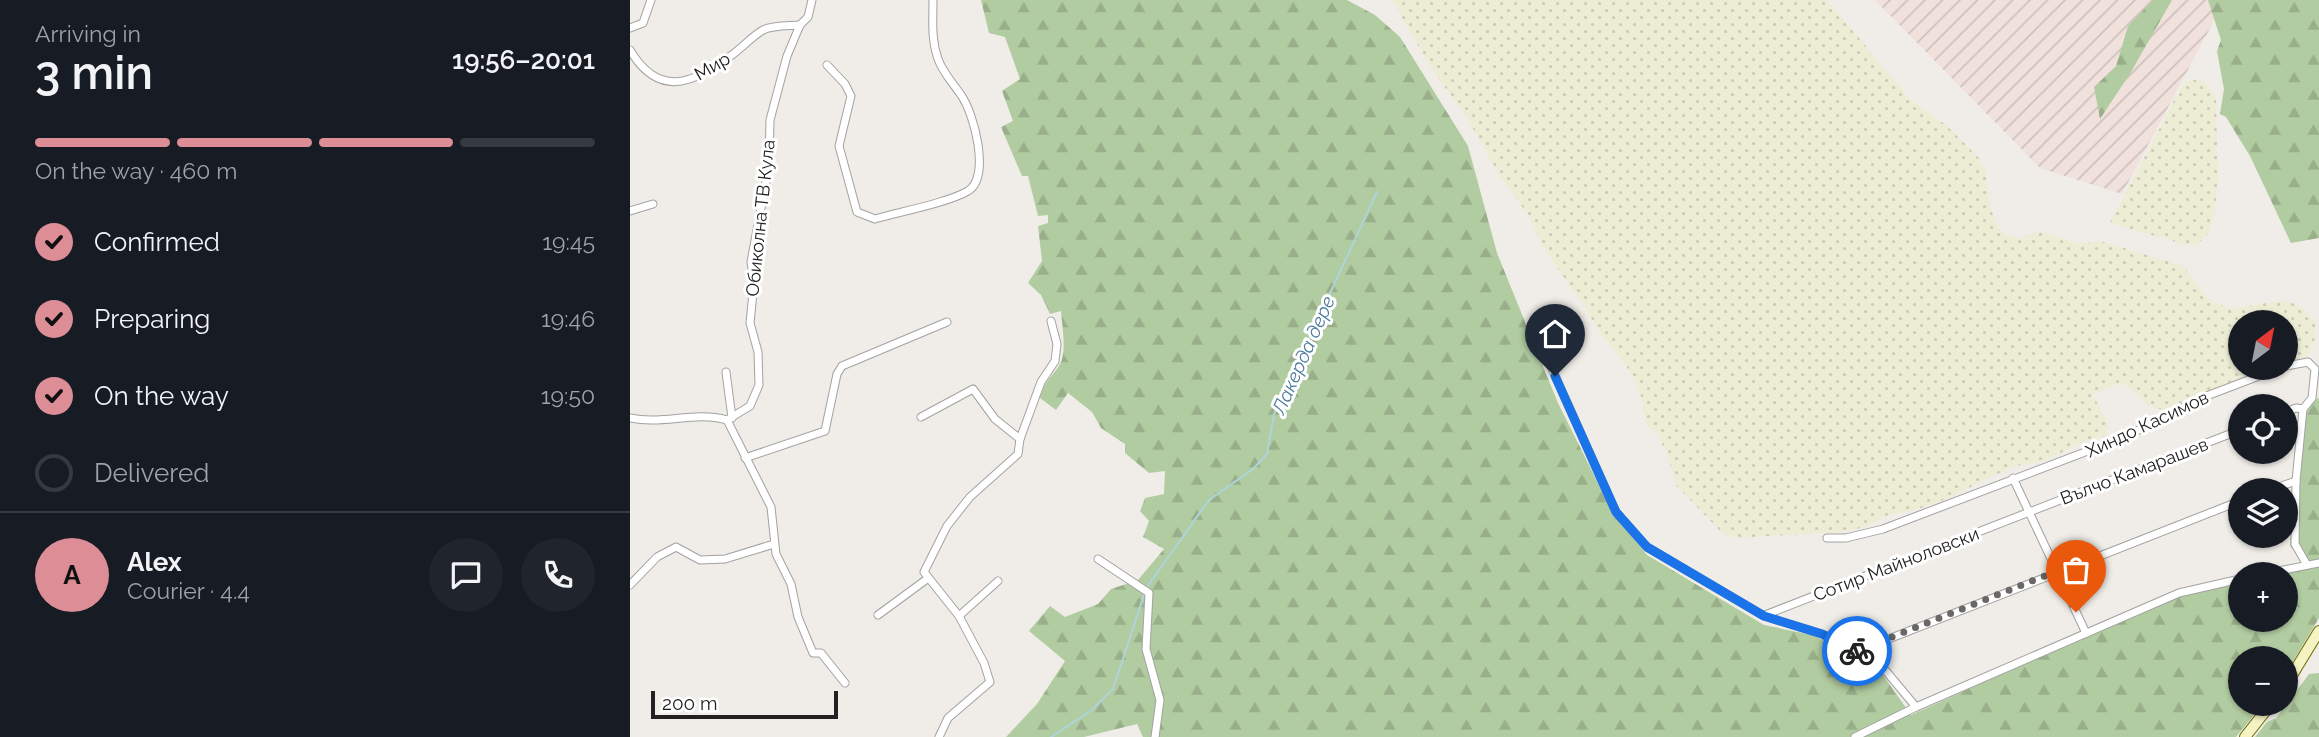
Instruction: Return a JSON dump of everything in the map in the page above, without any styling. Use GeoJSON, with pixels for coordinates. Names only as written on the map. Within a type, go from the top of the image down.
{"type":"FeatureCollection","features":[{"type":"Feature","properties":{"kind":"street"},"geometry":{"type":"LineString","coordinates":[[630,28],[643,23],[651,0]]}},
{"type":"Feature","properties":{"kind":"street","name":"Обиколна ТВ Кула"},"geometry":{"type":"LineString","coordinates":[[730,419],[750,406],[759,385],[758,352],[750,323],[754,282],[751,262],[769,164],[773,103],[787,56],[800,25],[808,17],[812,0]]}},
{"type":"Feature","properties":{"kind":"street"},"geometry":{"type":"LineString","coordinates":[[827,65],[845,84],[851,96],[839,146],[857,212],[874,219],[972,188],[978,179],[980,157],[963,97],[951,84],[938,58],[932,34],[933,0]]}},
{"type":"Feature","properties":{"kind":"street","name":"Мир"},"geometry":{"type":"LineString","coordinates":[[630,50],[640,64],[664,82],[681,83],[727,59],[762,31],[800,25]]}},
{"type":"Feature","properties":{"kind":"street"},"geometry":{"type":"LineString","coordinates":[[630,211],[653,204]]}},
{"type":"Feature","properties":{"kind":"street"},"geometry":{"type":"LineString","coordinates":[[1020,439],[1041,382],[1055,361],[1057,344],[1051,321]]}},
{"type":"Feature","properties":{"kind":"street"},"geometry":{"type":"LineString","coordinates":[[746,458],[821,434],[827,428],[837,374],[842,366],[947,322]]}},
{"type":"Feature","properties":{"kind":"street"},"geometry":{"type":"LineString","coordinates":[[1545,353],[1616,512],[1655,553],[1764,616],[1822,634],[1858,651],[1886,671],[1916,707]]}},
{"type":"Feature","properties":{"kind":"street"},"geometry":{"type":"LineString","coordinates":[[2295,478],[2303,409],[2312,398],[2315,369],[2308,362],[2298,364]]}},
{"type":"Feature","properties":{"kind":"street"},"geometry":{"type":"LineString","coordinates":[[726,372],[730,419],[771,507],[774,544],[813,653],[821,653],[845,683]]}},
{"type":"Feature","properties":{"kind":"street","name":"Хиндо Касимов"},"geometry":{"type":"LineString","coordinates":[[1827,538],[1846,538],[1882,529],[2127,436],[2204,397],[2249,380]]}},
{"type":"Feature","properties":{"kind":"street"},"geometry":{"type":"LineString","coordinates":[[921,417],[973,388],[995,419],[1020,439],[1022,444],[1017,456],[970,497],[947,526],[924,572],[959,616],[984,663],[990,682],[948,718],[939,737]]}},
{"type":"Feature","properties":{"kind":"street"},"geometry":{"type":"LineString","coordinates":[[2298,408],[2303,409]]}},
{"type":"Feature","properties":{"kind":"street"},"geometry":{"type":"LineString","coordinates":[[630,418],[653,421],[709,415],[730,419]]}},
{"type":"Feature","properties":{"kind":"street","name":"Вълчо Камарашев"},"geometry":{"type":"LineString","coordinates":[[2029,511],[2228,435]]}},
{"type":"Feature","properties":{"kind":"street"},"geometry":{"type":"LineString","coordinates":[[2013,478],[2086,633]]}},
{"type":"Feature","properties":{"kind":"street"},"geometry":{"type":"LineString","coordinates":[[1858,651],[2057,571],[2228,507]]}},
{"type":"Feature","properties":{"kind":"street","name":"Сотир Майноловски"},"geometry":{"type":"LineString","coordinates":[[1764,616],[1900,565],[2029,511]]}},
{"type":"Feature","properties":{"kind":"street"},"geometry":{"type":"LineString","coordinates":[[630,585],[657,557],[676,547],[684,548],[691,556],[725,559],[774,544]]}},
{"type":"Feature","properties":{"kind":"street"},"geometry":{"type":"LineString","coordinates":[[2297,548],[2306,565]]}},
{"type":"Feature","properties":{"kind":"street"},"geometry":{"type":"LineString","coordinates":[[1098,559],[1146,591],[1146,649],[1160,700],[1155,737]]}},
{"type":"Feature","properties":{"kind":"street"},"geometry":{"type":"LineString","coordinates":[[2298,567],[2319,563]]}},
{"type":"Feature","properties":{"kind":"street"},"geometry":{"type":"LineString","coordinates":[[878,615],[928,579]]}},
{"type":"Feature","properties":{"kind":"street"},"geometry":{"type":"LineString","coordinates":[[959,616],[998,581]]}},
{"type":"Feature","properties":{"kind":"street"},"geometry":{"type":"LineString","coordinates":[[1855,737],[1916,707],[2179,593],[2228,582]]}},
{"type":"Feature","properties":{"kind":"street"},"geometry":{"type":"LineString","coordinates":[[2298,665],[2319,631]]}},
{"type":"Feature","properties":{"kind":"street"},"geometry":{"type":"LineString","coordinates":[[2245,737],[2262,716]]}},
{"type":"Feature","properties":{"kind":"shaded area"},"geometry":{"type":"Polygon","coordinates":[[[1875,0],[2225,0],[2122,194],[2040,168],[1875,0]]]}},
{"type":"Feature","properties":{"kind":"green space"},"geometry":{"type":"Polygon","coordinates":[[[981,0],[1347,0],[1375,15],[1400,37],[1468,146],[1497,253],[1558,403],[1613,513],[1647,555],[1764,625],[1812,635],[1848,652],[1883,675],[1911,715],[2177,595],[2228,584],[2228,632],[2298,632],[2298,570],[2319,566],[2319,618],[2298,653],[2298,646],[2228,646],[2228,716],[2253,716],[2236,737],[1143,737],[1137,724],[1084,737],[1006,737],[1037,704],[1065,661],[1029,631],[1050,606],[1065,617],[1098,604],[1111,589],[1138,580],[1164,549],[1143,537],[1149,521],[1140,511],[1145,498],[1164,494],[1165,471],[1149,473],[1125,453],[1125,444],[1101,428],[1092,412],[1068,393],[1056,410],[1040,398],[1060,364],[1064,346],[1061,311],[1050,314],[1041,295],[1028,283],[1042,261],[1038,226],[1048,223],[1048,215],[1038,216],[1028,176],[1022,176],[1001,127],[1013,121],[1002,91],[1020,79],[1005,37],[989,33],[981,0]]]}},
{"type":"Feature","properties":{"kind":"green space"},"geometry":{"type":"Polygon","coordinates":[[[1392,0],[1827,0],[1911,100],[1946,125],[1978,157],[1985,169],[1991,210],[2001,232],[2018,239],[2039,231],[2079,244],[2100,241],[2184,266],[2207,298],[2230,309],[2285,300],[2304,308],[2316,323],[2314,343],[2305,358],[2298,360],[2298,310],[2228,310],[2228,380],[2239,380],[2163,410],[2148,405],[2122,382],[2093,395],[2109,426],[2106,436],[2086,441],[2042,462],[2014,466],[1944,500],[1915,510],[1888,515],[1866,527],[1839,532],[1735,538],[1722,533],[1676,485],[1666,451],[1656,433],[1646,426],[1640,391],[1627,367],[1596,327],[1546,252],[1527,213],[1501,178],[1467,118],[1431,68],[1392,0]]]}},
{"type":"Feature","properties":{"kind":"green space"},"geometry":{"type":"Polygon","coordinates":[[[2153,0],[2172,0],[2131,72],[2100,119],[2094,87],[2116,66],[2128,26],[2153,0]]]}},
{"type":"Feature","properties":{"kind":"green space"},"geometry":{"type":"Polygon","coordinates":[[[2208,0],[2319,0],[2319,238],[2291,243],[2250,156],[2226,117],[2220,114],[2224,89],[2217,51],[2221,40],[2208,0]]]}},
{"type":"Feature","properties":{"kind":"green space"},"geometry":{"type":"Polygon","coordinates":[[[2199,79],[2208,85],[2216,100],[2218,180],[2214,217],[2207,236],[2196,245],[2183,244],[2110,223],[2178,93],[2186,82],[2199,79]]]}},
{"type":"Feature","properties":{"kind":"green space"},"geometry":{"type":"Polygon","coordinates":[[[2319,398],[2319,560],[2305,563],[2292,548],[2298,548],[2298,478],[2295,476],[2309,403],[2319,398]]]}},
{"type":"Feature","properties":{"kind":"green space"},"geometry":{"type":"Polygon","coordinates":[[[2319,673],[2319,737],[2255,737],[2267,722],[2278,716],[2298,716],[2298,689],[2309,674],[2319,673]]]}},
{"type":"Feature","properties":{"kind":"waterway","name":"Лакерда дере"},"geometry":{"type":"LineString","coordinates":[[1147,587],[1209,500],[1253,469],[1267,454],[1274,414],[1377,192]]}},
{"type":"Feature","properties":{"kind":"waterway","name":"Лакерда дере"},"geometry":{"type":"LineString","coordinates":[[1051,737],[1092,710],[1113,689],[1145,592]]}},
{"type":"Feature","properties":{"kind":"way so far"},"geometry":{"type":"LineString","coordinates":[[1857,651],[2057,571],[2076,612]]}},
{"type":"Feature","properties":{"kind":"route"},"geometry":{"type":"LineString","coordinates":[[1555,376],[1616,512],[1647,547],[1764,616],[1822,634],[1857,651]]}}]}
